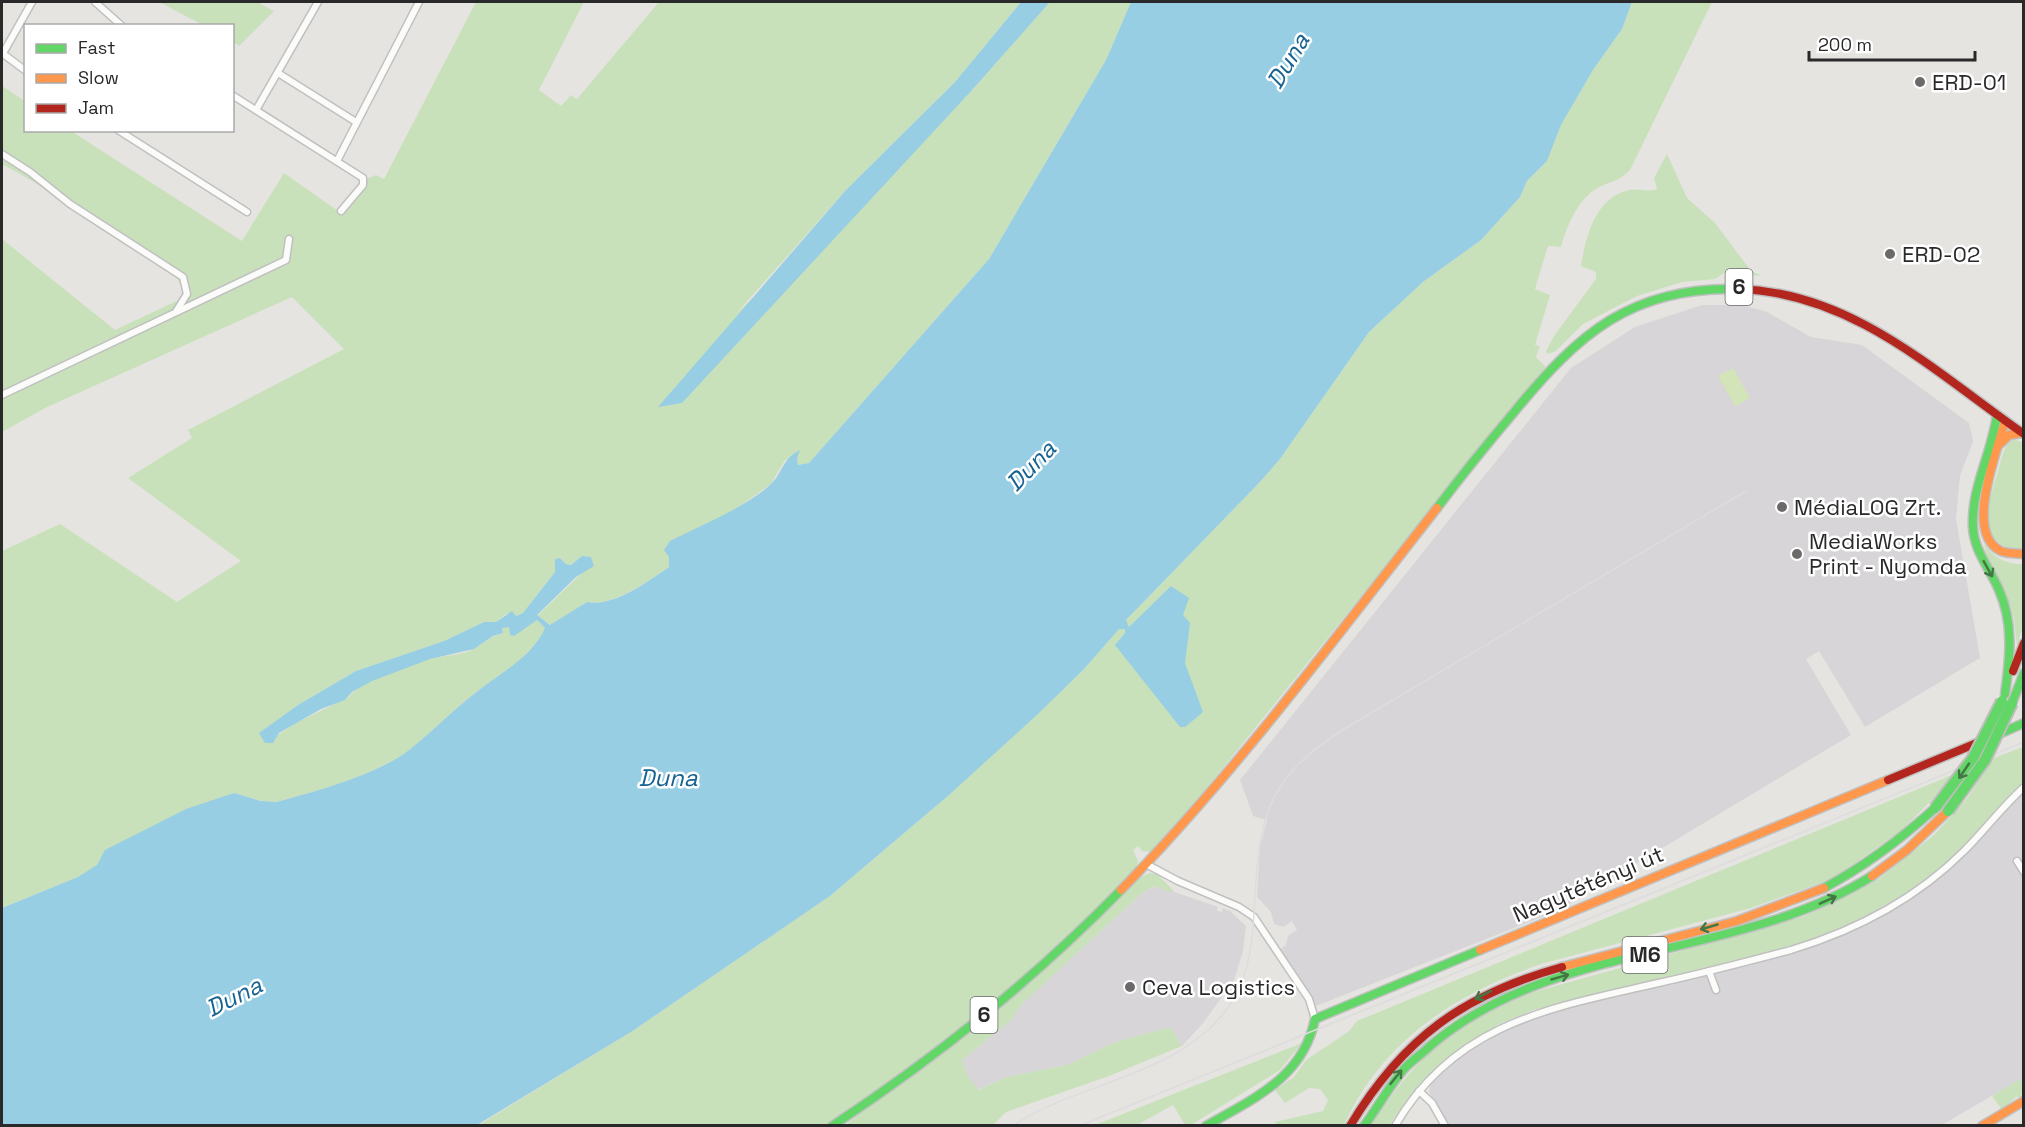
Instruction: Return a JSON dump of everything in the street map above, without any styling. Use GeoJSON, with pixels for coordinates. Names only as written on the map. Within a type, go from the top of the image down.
{"type":"FeatureCollection","features":[{"type":"Feature","properties":{"kind":"main road","name":"6"},"geometry":{"type":"LineString","coordinates":[[831,1125],[917,1067],[995,1006],[1054,955],[1146,864],[1270,720],[1536,386],[1576,343],[1610,320],[1647,302],[1683,291],[1731,287],[1784,291],[1819,301],[1869,325],[2023,433]]}},
{"type":"Feature","properties":{"kind":"main road"},"geometry":{"type":"LineString","coordinates":[[2001,418],[1974,505],[1972,524],[1979,552],[2000,591],[2008,618],[2011,652],[2006,699]]}},
{"type":"Feature","properties":{"kind":"main road"},"geometry":{"type":"LineString","coordinates":[[2001,418],[2000,443],[1984,498],[1982,520],[1986,534],[1995,546],[2010,553],[2024,554]]}},
{"type":"Feature","properties":{"kind":"main road"},"geometry":{"type":"LineString","coordinates":[[2000,443],[2009,435],[2023,433]]}},
{"type":"Feature","properties":{"kind":"main road","name":"M6"},"geometry":{"type":"LineString","coordinates":[[1364,1125],[1388,1087],[1408,1063],[1449,1027],[1475,1011],[1542,982],[1752,925],[1820,903],[1862,883],[1892,863],[1916,844],[1948,811],[1971,781],[1996,741],[2006,699],[2024,643]]}},
{"type":"Feature","properties":{"kind":"main road","name":"M6"},"geometry":{"type":"LineString","coordinates":[[1350,1125],[1368,1096],[1400,1056],[1427,1031],[1470,1001],[1540,973],[1806,899],[1874,861],[1907,836],[1935,808],[1968,766],[2006,699],[2024,673]]}},
{"type":"Feature","properties":{"kind":"main road","name":"Nagytétényi út"},"geometry":{"type":"LineString","coordinates":[[1315,1018],[2024,723]]}},
{"type":"Feature","properties":{"kind":"main road"},"geometry":{"type":"LineString","coordinates":[[1209,1124],[1287,1075],[1303,1053],[1312,1033],[1315,1018]]}},
{"type":"Feature","properties":{"kind":"main road"},"geometry":{"type":"LineString","coordinates":[[1982,1125],[2024,1101]]}},
{"type":"Feature","properties":{"kind":"street"},"geometry":{"type":"LineString","coordinates":[[24,70],[2,54],[32,2]]}},
{"type":"Feature","properties":{"kind":"street"},"geometry":{"type":"LineString","coordinates":[[94,2],[120,24]]}},
{"type":"Feature","properties":{"kind":"street"},"geometry":{"type":"LineString","coordinates":[[256,110],[318,2]]}},
{"type":"Feature","properties":{"kind":"street"},"geometry":{"type":"LineString","coordinates":[[337,161],[418,2]]}},
{"type":"Feature","properties":{"kind":"street"},"geometry":{"type":"LineString","coordinates":[[278,74],[357,122]]}},
{"type":"Feature","properties":{"kind":"street"},"geometry":{"type":"LineString","coordinates":[[234,96],[363,178],[363,185],[341,211]]}},
{"type":"Feature","properties":{"kind":"street"},"geometry":{"type":"LineString","coordinates":[[121,132],[247,212]]}},
{"type":"Feature","properties":{"kind":"street"},"geometry":{"type":"LineString","coordinates":[[2,154],[30,172],[69,204],[183,277],[188,289],[186,300],[171,315]]}},
{"type":"Feature","properties":{"kind":"street"},"geometry":{"type":"LineString","coordinates":[[2,395],[286,260],[289,239]]}},
{"type":"Feature","properties":{"kind":"street"},"geometry":{"type":"LineString","coordinates":[[1395,1125],[1419,1091],[1437,1072],[1476,1041],[1531,1014],[1709,971],[1827,939],[1881,914],[1947,867],[2024,787]]}},
{"type":"Feature","properties":{"kind":"street"},"geometry":{"type":"LineString","coordinates":[[2017,861],[2024,872]]}},
{"type":"Feature","properties":{"kind":"street"},"geometry":{"type":"LineString","coordinates":[[1146,864],[1178,881],[1239,907],[1254,917],[1309,999],[1315,1018]]}},
{"type":"Feature","properties":{"kind":"street"},"geometry":{"type":"LineString","coordinates":[[1709,971],[1716,990]]}},
{"type":"Feature","properties":{"kind":"street"},"geometry":{"type":"LineString","coordinates":[[1419,1091],[1432,1103],[1445,1125]]}},
{"type":"Feature","properties":{"kind":"shaded area"},"geometry":{"type":"Polygon","coordinates":[[[1702,305],[1741,305],[1765,311],[1811,337],[1862,345],[1969,423],[1973,441],[1960,476],[1956,519],[1980,658],[1865,727],[1819,651],[1806,659],[1851,735],[1567,905],[1316,1006],[1280,949],[1286,945],[1288,936],[1297,930],[1292,921],[1283,927],[1274,924],[1271,912],[1257,897],[1260,847],[1267,820],[1253,816],[1240,780],[1571,368],[1635,327],[1702,305]]]}},
{"type":"Feature","properties":{"kind":"shaded area"},"geometry":{"type":"Polygon","coordinates":[[[2023,791],[2023,1086],[2019,1080],[1940,1126],[1449,1125],[1429,1092],[1431,1083],[1461,1055],[1505,1028],[1536,1016],[1791,953],[1827,942],[1873,922],[1919,893],[1956,863],[2023,791]]]}},
{"type":"Feature","properties":{"kind":"shaded area"},"geometry":{"type":"Polygon","coordinates":[[[1157,886],[1218,907],[1217,911],[1222,912],[1223,908],[1230,911],[1246,926],[1243,951],[1234,980],[1204,1022],[1182,1046],[1170,1027],[1113,1043],[1067,1065],[1006,1077],[977,1090],[962,1060],[1010,1021],[1022,1004],[1143,892],[1157,886]]]}},
{"type":"Feature","properties":{"kind":"green space"},"geometry":{"type":"Polygon","coordinates":[[[159,2],[257,2],[274,11],[239,46],[234,43],[234,24],[201,24],[159,2]]]}},
{"type":"Feature","properties":{"kind":"green space"},"geometry":{"type":"Polygon","coordinates":[[[476,2],[584,2],[539,90],[561,106],[571,95],[577,99],[659,2],[1021,2],[955,82],[846,190],[735,315],[973,89],[1050,2],[1131,2],[1106,60],[989,259],[809,463],[798,465],[797,458],[785,460],[771,484],[669,557],[669,567],[630,592],[608,601],[587,602],[551,625],[537,616],[584,571],[582,556],[571,565],[566,564],[560,558],[556,560],[555,572],[523,613],[516,616],[506,614],[496,622],[484,622],[444,641],[356,671],[298,705],[259,734],[275,737],[294,724],[349,697],[354,691],[375,680],[425,660],[470,651],[503,633],[502,627],[509,627],[510,635],[537,620],[545,628],[533,647],[516,663],[470,697],[418,743],[396,759],[346,781],[276,802],[262,801],[233,793],[78,877],[2,908],[2,551],[60,524],[177,602],[241,561],[128,478],[192,438],[188,430],[344,349],[292,297],[45,408],[2,432],[2,239],[115,330],[183,298],[183,287],[174,275],[68,203],[2,164],[2,86],[24,100],[24,132],[73,132],[242,241],[284,173],[341,213],[366,179],[376,175],[384,179],[476,2]]]}},
{"type":"Feature","properties":{"kind":"green space"},"geometry":{"type":"Polygon","coordinates":[[[1632,2],[1712,2],[1630,170],[1589,194],[1571,219],[1561,247],[1548,246],[1535,289],[1550,295],[1535,345],[1540,346],[1536,357],[1545,366],[1544,369],[1210,784],[1154,850],[1142,851],[1138,846],[1133,850],[1138,861],[1137,867],[1097,910],[997,1001],[912,1067],[827,1125],[477,1126],[631,1032],[830,896],[949,795],[1084,669],[1126,620],[1280,459],[1369,332],[1423,282],[1481,240],[1520,197],[1527,181],[1547,161],[1561,125],[1593,70],[1622,29],[1632,2]]]}},
{"type":"Feature","properties":{"kind":"green space"},"geometry":{"type":"Polygon","coordinates":[[[1667,154],[1687,198],[1715,223],[1751,271],[1762,276],[1724,273],[1715,279],[1682,282],[1637,296],[1583,324],[1556,351],[1548,354],[1546,351],[1554,336],[1596,279],[1596,272],[1581,266],[1589,231],[1594,220],[1600,210],[1617,194],[1629,190],[1657,189],[1654,178],[1667,154]]]}},
{"type":"Feature","properties":{"kind":"green space"},"geometry":{"type":"Polygon","coordinates":[[[1733,368],[1750,398],[1735,406],[1718,376],[1733,368]]]}},
{"type":"Feature","properties":{"kind":"green space"},"geometry":{"type":"Polygon","coordinates":[[[2014,439],[2024,443],[2023,551],[2007,547],[1997,541],[1988,522],[1990,498],[2001,458],[2007,445],[2014,439]]]}},
{"type":"Feature","properties":{"kind":"green space"},"geometry":{"type":"Polygon","coordinates":[[[1984,544],[2001,559],[2023,564],[2023,626],[2017,646],[2010,605],[1984,544]]]}},
{"type":"Feature","properties":{"kind":"green space"},"geometry":{"type":"Polygon","coordinates":[[[2023,747],[2023,783],[1943,867],[1921,884],[1847,927],[1786,948],[1701,971],[1533,1010],[1499,1024],[1446,1060],[1418,1086],[1389,1125],[1370,1126],[1405,1078],[1422,1060],[1459,1030],[1505,1004],[1534,992],[1802,917],[1854,893],[1881,877],[1934,835],[1966,800],[1994,758],[2023,747]]]}},
{"type":"Feature","properties":{"kind":"green space"},"geometry":{"type":"Polygon","coordinates":[[[1952,775],[1931,801],[1901,831],[1832,879],[1751,908],[1541,964],[1509,976],[1451,1006],[1401,1045],[1379,1068],[1360,1095],[1344,1125],[1277,1125],[1275,1122],[1323,1111],[1328,1100],[1320,1089],[1309,1088],[1285,1103],[1275,1090],[1294,1077],[1306,1060],[1348,1032],[1357,1021],[1952,775]]]}},
{"type":"Feature","properties":{"kind":"green space"},"geometry":{"type":"Polygon","coordinates":[[[1150,873],[1157,874],[1174,891],[1168,892],[1156,886],[1143,892],[1022,1004],[1010,1021],[962,1060],[968,1076],[978,1090],[1006,1077],[1067,1065],[1113,1043],[1170,1027],[1182,1046],[1109,1076],[1006,1112],[993,1125],[844,1126],[1051,963],[1140,877],[1150,873]]]}},
{"type":"Feature","properties":{"kind":"green space"},"geometry":{"type":"Polygon","coordinates":[[[1302,1043],[1280,1070],[1191,1125],[1185,1125],[1173,1105],[1137,1125],[1095,1125],[1302,1043]]]}},
{"type":"Feature","properties":{"kind":"green space"},"geometry":{"type":"Polygon","coordinates":[[[2020,1079],[2023,1086],[2021,1097],[2016,1097],[2002,1110],[1992,1096],[2020,1079]]]}},
{"type":"Feature","properties":{"kind":"water"},"geometry":{"type":"Polygon","coordinates":[[[1021,2],[1050,2],[973,89],[682,403],[658,407],[846,190],[955,82],[1021,2]]]}},
{"type":"Feature","properties":{"kind":"water","name":"Duna"},"geometry":{"type":"Polygon","coordinates":[[[1131,2],[1632,2],[1622,29],[1593,70],[1561,125],[1547,161],[1527,181],[1520,197],[1481,240],[1423,282],[1369,332],[1280,459],[1126,620],[1129,627],[1171,586],[1189,598],[1183,615],[1190,623],[1185,663],[1203,712],[1185,727],[1180,727],[1115,645],[1125,633],[1125,629],[1119,629],[1084,669],[1039,713],[949,795],[830,896],[631,1032],[477,1125],[2,1125],[2,908],[78,877],[97,865],[105,850],[186,809],[234,793],[261,801],[276,802],[346,781],[396,759],[418,743],[470,697],[516,663],[533,647],[545,628],[537,620],[514,636],[510,635],[509,627],[502,628],[503,633],[493,636],[474,649],[430,659],[372,681],[352,692],[345,700],[321,709],[279,733],[273,743],[265,743],[259,733],[298,705],[356,671],[444,641],[484,622],[496,622],[512,611],[516,616],[523,613],[555,572],[555,559],[560,558],[566,564],[571,565],[582,556],[591,557],[594,566],[576,577],[537,615],[550,625],[587,602],[608,601],[630,592],[669,567],[669,557],[664,550],[670,541],[736,508],[761,492],[771,484],[789,458],[800,450],[797,458],[798,465],[809,463],[989,259],[1106,60],[1131,2]]]}},
{"type":"Feature","properties":{"kind":"railway"},"geometry":{"type":"LineString","coordinates":[[1012,1126],[1038,1111],[1151,1066],[1178,1052],[1202,1035],[1224,1013],[1238,990],[1250,953],[1258,854],[1270,807],[1280,787],[1296,767],[1317,748],[1344,729],[1746,491]]}},
{"type":"Feature","properties":{"kind":"railway"},"geometry":{"type":"LineString","coordinates":[[1079,1126],[2024,742]]}},
{"type":"Feature","properties":{"kind":"traffic: fast"},"geometry":{"type":"LineString","coordinates":[[1437,508],[1538,384],[1585,338],[1610,320],[1637,306],[1667,296],[1701,290],[1738,289]]}},
{"type":"Feature","properties":{"kind":"traffic: fast"},"geometry":{"type":"LineString","coordinates":[[1997,415],[1978,484],[1973,527],[1976,544],[1999,590],[2007,615],[2010,641],[2005,694]]}},
{"type":"Feature","properties":{"kind":"traffic: fast"},"geometry":{"type":"LineString","coordinates":[[2012,703],[2024,673]]}},
{"type":"Feature","properties":{"kind":"traffic: fast"},"geometry":{"type":"LineString","coordinates":[[1935,808],[1973,758],[2002,701]]}},
{"type":"Feature","properties":{"kind":"traffic: fast"},"geometry":{"type":"LineString","coordinates":[[1948,811],[1985,760],[2012,703]]}},
{"type":"Feature","properties":{"kind":"traffic: fast"},"geometry":{"type":"LineString","coordinates":[[1999,734],[2024,723]]}},
{"type":"Feature","properties":{"kind":"traffic: fast"},"geometry":{"type":"LineString","coordinates":[[1824,888],[1882,852],[1935,808]]}},
{"type":"Feature","properties":{"kind":"traffic: fast"},"geometry":{"type":"LineString","coordinates":[[1364,1126],[1406,1067],[1430,1046],[1479,1012],[1532,987],[1589,968],[1763,924],[1819,903],[1872,876]]}},
{"type":"Feature","properties":{"kind":"traffic: fast"},"geometry":{"type":"LineString","coordinates":[[832,1126],[909,1073],[983,1016],[1053,955],[1121,890]]}},
{"type":"Feature","properties":{"kind":"traffic: fast"},"geometry":{"type":"LineString","coordinates":[[1206,1126],[1242,1106],[1274,1084],[1288,1071],[1300,1057],[1315,1019],[1480,950]]}},
{"type":"Feature","properties":{"kind":"traffic: slow"},"geometry":{"type":"LineString","coordinates":[[2005,421],[1986,490],[1985,527],[1990,541],[2001,551],[2024,554]]}},
{"type":"Feature","properties":{"kind":"traffic: slow"},"geometry":{"type":"LineString","coordinates":[[2001,443],[2009,435],[2022,433]]}},
{"type":"Feature","properties":{"kind":"traffic: slow"},"geometry":{"type":"LineString","coordinates":[[1121,890],[1245,752],[1437,508]]}},
{"type":"Feature","properties":{"kind":"traffic: slow"},"geometry":{"type":"LineString","coordinates":[[1480,950],[1888,780]]}},
{"type":"Feature","properties":{"kind":"traffic: slow"},"geometry":{"type":"LineString","coordinates":[[1872,876],[1907,850],[1948,811]]}},
{"type":"Feature","properties":{"kind":"traffic: slow"},"geometry":{"type":"LineString","coordinates":[[1562,967],[1737,921],[1824,888]]}},
{"type":"Feature","properties":{"kind":"traffic: slow"},"geometry":{"type":"LineString","coordinates":[[1982,1126],[2024,1101]]}},
{"type":"Feature","properties":{"kind":"traffic: jam"},"geometry":{"type":"LineString","coordinates":[[1738,289],[1779,294],[1818,304],[1855,320],[1890,339],[2024,434]]}},
{"type":"Feature","properties":{"kind":"traffic: jam"},"geometry":{"type":"LineString","coordinates":[[2013,671],[2024,643]]}},
{"type":"Feature","properties":{"kind":"traffic: jam"},"geometry":{"type":"LineString","coordinates":[[1888,780],[1984,740]]}},
{"type":"Feature","properties":{"kind":"traffic: jam"},"geometry":{"type":"LineString","coordinates":[[1350,1126],[1370,1095],[1392,1068],[1414,1044],[1439,1024],[1465,1006],[1495,991],[1562,967]]}},
{"type":"Feature","properties":{"kind":"place","name":"ERD-01"},"geometry":{"type":"Point","coordinates":[1920,82]}},
{"type":"Feature","properties":{"kind":"place","name":"ERD-02"},"geometry":{"type":"Point","coordinates":[1890,254]}},
{"type":"Feature","properties":{"kind":"place","name":"MédiaLOG Zrt."},"geometry":{"type":"Point","coordinates":[1782,507]}},
{"type":"Feature","properties":{"kind":"place","name":"MediaWorks Print - Nyomda"},"geometry":{"type":"Point","coordinates":[1797,554]}},
{"type":"Feature","properties":{"kind":"place","name":"Ceva Logistics"},"geometry":{"type":"Point","coordinates":[1130,987]}}]}
